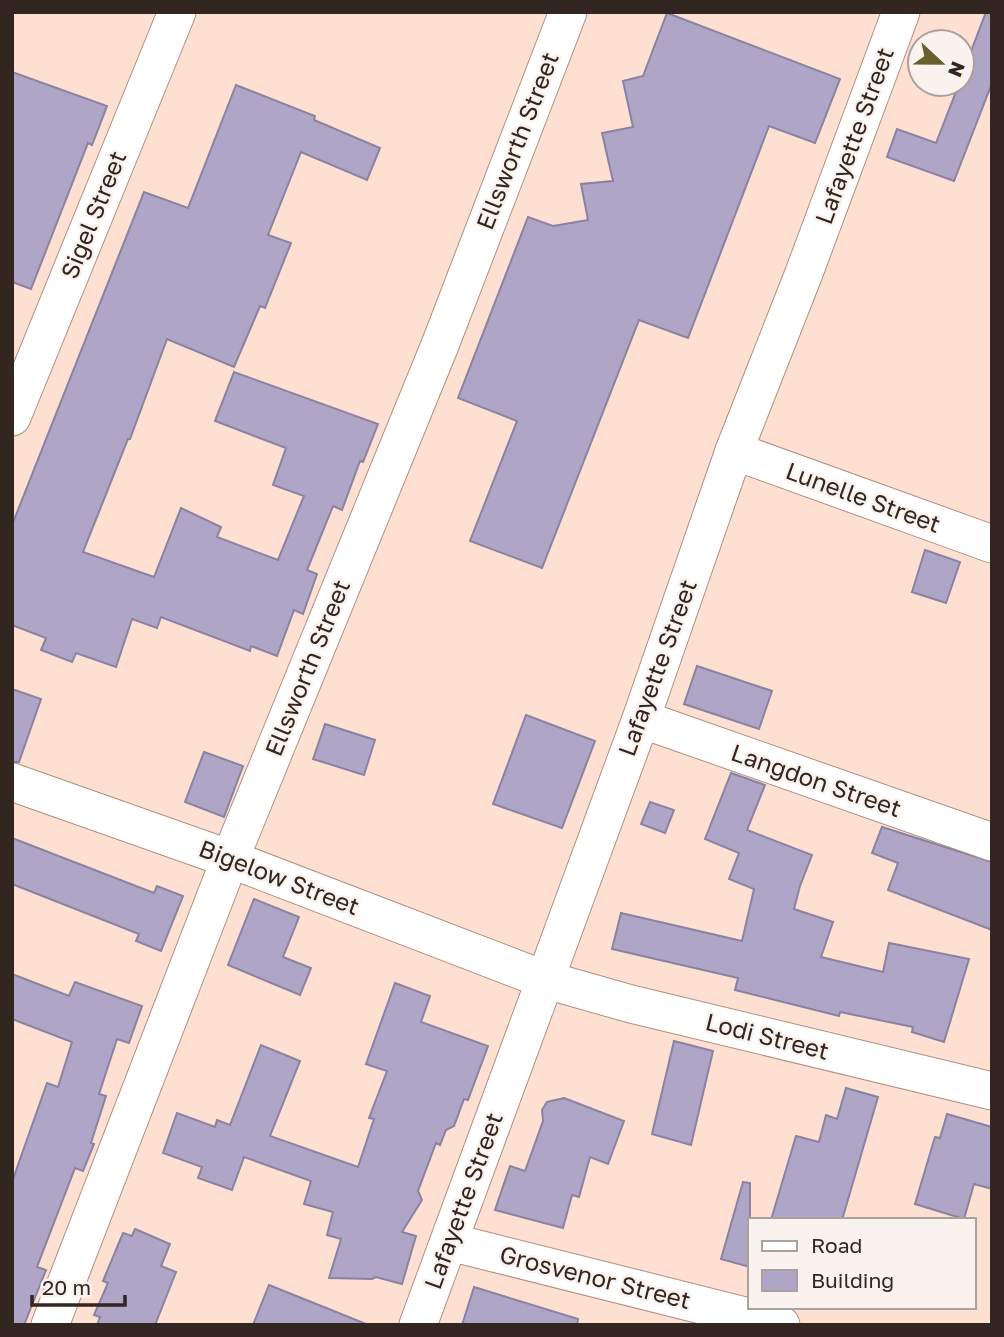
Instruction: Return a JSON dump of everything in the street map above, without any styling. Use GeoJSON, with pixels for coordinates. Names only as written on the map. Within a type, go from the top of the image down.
{"type":"FeatureCollection","features":[{"type":"Feature","properties":{"kind":"street","name":"Sigel Street"},"geometry":{"type":"LineString","coordinates":[[12,417],[177,12]]}},
{"type":"Feature","properties":{"kind":"street","name":"Ellsworth Street"},"geometry":{"type":"LineString","coordinates":[[50,1325],[230,859],[440,345],[568,12]]}},
{"type":"Feature","properties":{"kind":"street","name":"Lafayette Street"},"geometry":{"type":"LineString","coordinates":[[418,1325],[543,979],[641,719],[734,451],[804,273],[901,12]]}},
{"type":"Feature","properties":{"kind":"street","name":"Lunelle Street"},"geometry":{"type":"LineString","coordinates":[[734,451],[992,544]]}},
{"type":"Feature","properties":{"kind":"street","name":"Langdon Street"},"geometry":{"type":"LineString","coordinates":[[641,719],[992,842]]}},
{"type":"Feature","properties":{"kind":"street","name":"Bigelow Street"},"geometry":{"type":"LineString","coordinates":[[12,782],[230,859],[543,979]]}},
{"type":"Feature","properties":{"kind":"street","name":"Lodi Street"},"geometry":{"type":"LineString","coordinates":[[543,979],[631,1004],[992,1091]]}},
{"type":"Feature","properties":{"kind":"street","name":"Grosvenor Street"},"geometry":{"type":"LineString","coordinates":[[450,1242],[781,1325]]}},
{"type":"Feature","properties":{"kind":"building"},"geometry":{"type":"Polygon","coordinates":[[[986,12],[992,12],[992,83],[954,181],[887,157],[897,129],[936,143],[954,98],[976,98],[976,38],[986,12]]]}},
{"type":"Feature","properties":{"kind":"building"},"geometry":{"type":"Polygon","coordinates":[[[667,13],[840,79],[815,143],[769,126],[688,338],[639,320],[542,568],[470,541],[517,421],[458,398],[528,217],[553,226],[588,220],[581,184],[613,181],[602,133],[633,127],[623,81],[643,76],[667,13]]]}},
{"type":"Feature","properties":{"kind":"building"},"geometry":{"type":"Polygon","coordinates":[[[12,72],[107,106],[92,145],[88,143],[31,289],[12,282],[12,72]]]}},
{"type":"Feature","properties":{"kind":"building"},"geometry":{"type":"Polygon","coordinates":[[[236,85],[315,116],[314,120],[380,148],[367,180],[301,152],[268,235],[291,243],[265,308],[260,306],[234,367],[167,339],[130,439],[83,552],[154,577],[181,508],[221,527],[217,537],[278,560],[304,496],[273,485],[286,448],[215,421],[234,372],[378,424],[363,462],[360,461],[342,510],[333,506],[307,570],[317,574],[303,614],[294,610],[277,656],[251,646],[250,651],[161,617],[157,628],[132,619],[116,667],[76,653],[72,662],[41,650],[46,638],[12,625],[12,525],[144,192],[188,208],[236,85]]]}},
{"type":"Feature","properties":{"kind":"building"},"geometry":{"type":"Polygon","coordinates":[[[925,550],[960,562],[946,603],[912,592],[925,550]]]}},
{"type":"Feature","properties":{"kind":"building"},"geometry":{"type":"Polygon","coordinates":[[[697,666],[772,691],[759,729],[684,704],[697,666]]]}},
{"type":"Feature","properties":{"kind":"building"},"geometry":{"type":"Polygon","coordinates":[[[12,689],[41,699],[19,762],[12,762],[12,689]]]}},
{"type":"Feature","properties":{"kind":"building"},"geometry":{"type":"Polygon","coordinates":[[[526,715],[595,741],[562,828],[493,804],[526,715]]]}},
{"type":"Feature","properties":{"kind":"building"},"geometry":{"type":"Polygon","coordinates":[[[325,724],[375,740],[364,775],[313,759],[325,724]]]}},
{"type":"Feature","properties":{"kind":"building"},"geometry":{"type":"Polygon","coordinates":[[[204,752],[243,766],[224,817],[185,802],[204,752]]]}},
{"type":"Feature","properties":{"kind":"building"},"geometry":{"type":"Polygon","coordinates":[[[731,773],[765,785],[747,830],[812,855],[794,909],[833,922],[821,957],[883,972],[889,943],[969,959],[944,1042],[912,1032],[913,1027],[840,1012],[839,1016],[735,990],[738,978],[612,949],[621,913],[742,941],[754,889],[729,879],[739,853],[705,839],[731,773]]]}},
{"type":"Feature","properties":{"kind":"building"},"geometry":{"type":"Polygon","coordinates":[[[650,802],[674,810],[665,833],[641,824],[650,802]]]}},
{"type":"Feature","properties":{"kind":"building"},"geometry":{"type":"Polygon","coordinates":[[[882,827],[992,862],[992,930],[888,890],[898,863],[872,853],[882,827]]]}},
{"type":"Feature","properties":{"kind":"building"},"geometry":{"type":"Polygon","coordinates":[[[12,838],[154,893],[157,886],[183,896],[161,951],[136,941],[139,934],[12,884],[12,838]]]}},
{"type":"Feature","properties":{"kind":"building"},"geometry":{"type":"Polygon","coordinates":[[[254,899],[299,917],[283,957],[311,968],[300,995],[228,965],[254,899]]]}},
{"type":"Feature","properties":{"kind":"building"},"geometry":{"type":"Polygon","coordinates":[[[12,974],[69,996],[75,982],[142,1006],[129,1043],[117,1039],[99,1094],[106,1096],[91,1143],[94,1144],[83,1171],[75,1168],[37,1267],[46,1270],[24,1325],[12,1325],[12,1182],[47,1083],[58,1087],[72,1042],[12,1019],[12,974]]]}},
{"type":"Feature","properties":{"kind":"building"},"geometry":{"type":"Polygon","coordinates":[[[395,983],[430,996],[421,1022],[488,1046],[468,1100],[464,1099],[454,1126],[446,1130],[440,1145],[436,1143],[418,1191],[422,1200],[402,1232],[416,1236],[402,1284],[376,1277],[329,1278],[341,1239],[327,1235],[333,1212],[304,1204],[311,1181],[244,1157],[232,1190],[198,1178],[202,1167],[163,1153],[177,1113],[215,1127],[217,1120],[230,1125],[261,1045],[300,1061],[270,1136],[358,1167],[374,1119],[369,1118],[387,1071],[366,1064],[395,983]]]}},
{"type":"Feature","properties":{"kind":"building"},"geometry":{"type":"Polygon","coordinates":[[[674,1041],[713,1051],[691,1145],[652,1134],[674,1041]]]}},
{"type":"Feature","properties":{"kind":"building"},"geometry":{"type":"Polygon","coordinates":[[[846,1088],[878,1097],[843,1218],[772,1218],[796,1136],[819,1142],[826,1115],[837,1119],[846,1088]]]}},
{"type":"Feature","properties":{"kind":"building"},"geometry":{"type":"Polygon","coordinates":[[[564,1098],[624,1121],[608,1164],[590,1157],[579,1197],[572,1195],[563,1228],[495,1210],[510,1166],[525,1171],[543,1121],[542,1110],[547,1102],[564,1098]]]}},
{"type":"Feature","properties":{"kind":"building"},"geometry":{"type":"Polygon","coordinates":[[[947,1114],[992,1127],[992,1189],[974,1184],[964,1218],[915,1204],[935,1137],[940,1138],[947,1114]]]}},
{"type":"Feature","properties":{"kind":"building"},"geometry":{"type":"Polygon","coordinates":[[[743,1182],[750,1183],[748,1266],[721,1259],[743,1182]]]}},
{"type":"Feature","properties":{"kind":"building"},"geometry":{"type":"Polygon","coordinates":[[[135,1229],[170,1244],[161,1266],[176,1272],[155,1325],[97,1325],[100,1317],[94,1315],[108,1283],[103,1281],[123,1233],[132,1236],[135,1229]]]}},
{"type":"Feature","properties":{"kind":"building"},"geometry":{"type":"Polygon","coordinates":[[[269,1285],[366,1324],[366,1325],[253,1325],[269,1285]]]}},
{"type":"Feature","properties":{"kind":"building"},"geometry":{"type":"Polygon","coordinates":[[[474,1287],[578,1319],[577,1325],[462,1325],[474,1287]]]}}]}
